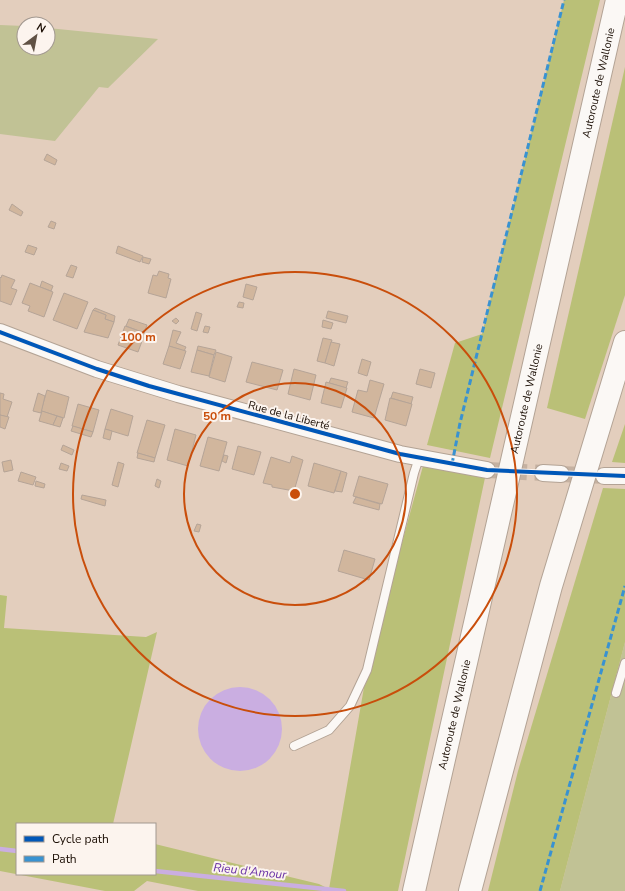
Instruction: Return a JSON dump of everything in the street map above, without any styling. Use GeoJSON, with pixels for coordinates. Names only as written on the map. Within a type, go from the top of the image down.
{"type":"FeatureCollection","features":[{"type":"Feature","properties":{"kind":"highway","name":"Autoroute de Wallonie"},"geometry":{"type":"LineString","coordinates":[[414,891],[616,0]]}},
{"type":"Feature","properties":{"kind":"highway"},"geometry":{"type":"LineString","coordinates":[[470,891],[551,586],[625,342]]}},
{"type":"Feature","properties":{"kind":"street","name":"Rue de la Liberté"},"geometry":{"type":"LineString","coordinates":[[0,332],[97,369],[149,386],[367,446],[420,458],[487,470]]}},
{"type":"Feature","properties":{"kind":"street"},"geometry":{"type":"LineString","coordinates":[[544,473],[561,474]]}},
{"type":"Feature","properties":{"kind":"street"},"geometry":{"type":"LineString","coordinates":[[604,476],[625,476]]}},
{"type":"Feature","properties":{"kind":"lane"},"geometry":{"type":"LineString","coordinates":[[294,746],[329,730],[350,706],[367,670],[412,480],[420,458]]}},
{"type":"Feature","properties":{"kind":"lane"},"geometry":{"type":"LineString","coordinates":[[616,693],[625,663]]}},
{"type":"Feature","properties":{"kind":"green space"},"geometry":{"type":"Polygon","coordinates":[[[564,0],[600,0],[490,458],[427,445],[455,343],[482,334],[564,0]]]}},
{"type":"Feature","properties":{"kind":"green space"},"geometry":{"type":"Polygon","coordinates":[[[0,25],[16,26],[16,56],[56,56],[56,29],[158,39],[108,88],[99,87],[55,141],[0,134],[0,25]]]}},
{"type":"Feature","properties":{"kind":"green space"},"geometry":{"type":"Polygon","coordinates":[[[625,67],[625,295],[585,419],[547,408],[625,67]]]}},
{"type":"Feature","properties":{"kind":"green space"},"geometry":{"type":"Polygon","coordinates":[[[625,424],[625,463],[612,462],[625,424]]]}},
{"type":"Feature","properties":{"kind":"green space"},"geometry":{"type":"Polygon","coordinates":[[[423,466],[486,473],[398,891],[198,891],[147,881],[134,891],[105,891],[21,875],[156,875],[156,844],[319,884],[329,889],[367,670],[423,466]]]}},
{"type":"Feature","properties":{"kind":"green space"},"geometry":{"type":"Polygon","coordinates":[[[603,488],[625,489],[625,642],[560,891],[488,891],[518,771],[603,488]]]}},
{"type":"Feature","properties":{"kind":"green space"},"geometry":{"type":"Polygon","coordinates":[[[0,595],[7,596],[4,628],[146,637],[157,632],[113,823],[16,823],[16,874],[0,871],[0,595]]]}},
{"type":"Feature","properties":{"kind":"green space"},"geometry":{"type":"Polygon","coordinates":[[[625,642],[625,891],[560,891],[625,642]]]}},
{"type":"Feature","properties":{"kind":"shaded area"},"geometry":{"type":"Polygon","coordinates":[[[232,687],[248,687],[264,694],[275,705],[282,721],[282,737],[279,745],[270,759],[264,764],[248,771],[232,771],[216,764],[205,753],[198,737],[198,721],[205,705],[216,694],[232,687]]]}},
{"type":"Feature","properties":{"kind":"building"},"geometry":{"type":"Polygon","coordinates":[[[47,154],[57,160],[55,165],[44,160],[47,154]]]}},
{"type":"Feature","properties":{"kind":"building"},"geometry":{"type":"Polygon","coordinates":[[[12,204],[23,212],[21,216],[9,210],[12,204]]]}},
{"type":"Feature","properties":{"kind":"building"},"geometry":{"type":"Polygon","coordinates":[[[51,221],[56,223],[54,229],[48,227],[51,221]]]}},
{"type":"Feature","properties":{"kind":"building"},"geometry":{"type":"Polygon","coordinates":[[[28,245],[37,248],[34,255],[25,252],[28,245]]]}},
{"type":"Feature","properties":{"kind":"building"},"geometry":{"type":"Polygon","coordinates":[[[118,246],[143,256],[140,262],[116,253],[118,246]]]}},
{"type":"Feature","properties":{"kind":"building"},"geometry":{"type":"Polygon","coordinates":[[[143,257],[151,259],[149,264],[142,262],[143,257]]]}},
{"type":"Feature","properties":{"kind":"building"},"geometry":{"type":"Polygon","coordinates":[[[71,265],[77,267],[73,278],[66,276],[71,265]]]}},
{"type":"Feature","properties":{"kind":"building"},"geometry":{"type":"Polygon","coordinates":[[[159,271],[169,274],[168,278],[171,279],[166,298],[148,293],[153,275],[157,276],[159,271]]]}},
{"type":"Feature","properties":{"kind":"building"},"geometry":{"type":"Polygon","coordinates":[[[2,275],[15,280],[11,288],[17,290],[11,305],[0,301],[0,277],[1,278],[2,275]]]}},
{"type":"Feature","properties":{"kind":"building"},"geometry":{"type":"Polygon","coordinates":[[[42,281],[53,286],[51,291],[40,287],[42,281]]]}},
{"type":"Feature","properties":{"kind":"building"},"geometry":{"type":"Polygon","coordinates":[[[30,283],[53,292],[44,317],[28,311],[30,306],[22,303],[30,283]]]}},
{"type":"Feature","properties":{"kind":"building"},"geometry":{"type":"Polygon","coordinates":[[[246,284],[257,287],[253,300],[243,297],[246,284]]]}},
{"type":"Feature","properties":{"kind":"building"},"geometry":{"type":"Polygon","coordinates":[[[64,293],[88,302],[77,329],[53,320],[64,293]]]}},
{"type":"Feature","properties":{"kind":"building"},"geometry":{"type":"Polygon","coordinates":[[[239,302],[244,303],[243,308],[237,307],[239,302]]]}},
{"type":"Feature","properties":{"kind":"building"},"geometry":{"type":"Polygon","coordinates":[[[95,308],[115,316],[114,322],[105,319],[106,315],[93,310],[95,308]]]}},
{"type":"Feature","properties":{"kind":"building"},"geometry":{"type":"Polygon","coordinates":[[[93,310],[106,315],[105,319],[114,322],[108,338],[84,332],[93,310]]]}},
{"type":"Feature","properties":{"kind":"building"},"geometry":{"type":"Polygon","coordinates":[[[328,311],[348,316],[346,323],[326,318],[328,311]]]}},
{"type":"Feature","properties":{"kind":"building"},"geometry":{"type":"Polygon","coordinates":[[[196,312],[202,314],[197,331],[191,329],[196,312]]]}},
{"type":"Feature","properties":{"kind":"building"},"geometry":{"type":"Polygon","coordinates":[[[176,318],[179,321],[176,324],[172,321],[176,318]]]}},
{"type":"Feature","properties":{"kind":"building"},"geometry":{"type":"Polygon","coordinates":[[[129,319],[147,325],[144,333],[126,326],[129,319]]]}},
{"type":"Feature","properties":{"kind":"building"},"geometry":{"type":"Polygon","coordinates":[[[323,320],[333,323],[331,329],[322,327],[323,320]]]}},
{"type":"Feature","properties":{"kind":"building"},"geometry":{"type":"Polygon","coordinates":[[[125,326],[145,333],[138,352],[118,345],[125,326]]]}},
{"type":"Feature","properties":{"kind":"building"},"geometry":{"type":"Polygon","coordinates":[[[205,326],[210,327],[208,333],[203,332],[205,326]]]}},
{"type":"Feature","properties":{"kind":"building"},"geometry":{"type":"Polygon","coordinates":[[[173,330],[181,332],[176,343],[186,347],[184,351],[169,346],[173,330]]]}},
{"type":"Feature","properties":{"kind":"building"},"geometry":{"type":"Polygon","coordinates":[[[323,338],[332,340],[325,363],[317,361],[323,338]]]}},
{"type":"Feature","properties":{"kind":"building"},"geometry":{"type":"Polygon","coordinates":[[[331,342],[340,344],[334,366],[325,363],[331,342]]]}},
{"type":"Feature","properties":{"kind":"building"},"geometry":{"type":"Polygon","coordinates":[[[169,346],[186,351],[180,369],[163,364],[169,346]]]}},
{"type":"Feature","properties":{"kind":"building"},"geometry":{"type":"Polygon","coordinates":[[[198,346],[216,350],[214,355],[197,350],[198,346]]]}},
{"type":"Feature","properties":{"kind":"building"},"geometry":{"type":"Polygon","coordinates":[[[197,350],[214,355],[209,376],[191,372],[197,350]]]}},
{"type":"Feature","properties":{"kind":"building"},"geometry":{"type":"Polygon","coordinates":[[[216,352],[232,357],[225,382],[209,377],[216,352]]]}},
{"type":"Feature","properties":{"kind":"building"},"geometry":{"type":"Polygon","coordinates":[[[362,359],[371,362],[367,376],[358,373],[362,359]]]}},
{"type":"Feature","properties":{"kind":"building"},"geometry":{"type":"Polygon","coordinates":[[[252,362],[283,370],[277,390],[246,382],[252,362]]]}},
{"type":"Feature","properties":{"kind":"building"},"geometry":{"type":"Polygon","coordinates":[[[294,369],[316,375],[310,400],[288,394],[294,369]]]}},
{"type":"Feature","properties":{"kind":"building"},"geometry":{"type":"Polygon","coordinates":[[[420,369],[435,373],[431,388],[416,384],[420,369]]]}},
{"type":"Feature","properties":{"kind":"building"},"geometry":{"type":"Polygon","coordinates":[[[331,378],[348,382],[346,388],[329,383],[331,378]]]}},
{"type":"Feature","properties":{"kind":"building"},"geometry":{"type":"Polygon","coordinates":[[[370,380],[384,384],[374,418],[352,412],[358,390],[367,392],[370,380]]]}},
{"type":"Feature","properties":{"kind":"building"},"geometry":{"type":"Polygon","coordinates":[[[326,382],[347,388],[341,408],[321,403],[326,382]]]}},
{"type":"Feature","properties":{"kind":"building"},"geometry":{"type":"Polygon","coordinates":[[[47,390],[69,397],[64,418],[41,411],[47,390]]]}},
{"type":"Feature","properties":{"kind":"building"},"geometry":{"type":"Polygon","coordinates":[[[393,392],[413,397],[411,404],[391,398],[393,392]]]}},
{"type":"Feature","properties":{"kind":"building"},"geometry":{"type":"Polygon","coordinates":[[[0,393],[4,394],[3,399],[12,402],[7,417],[0,415],[0,393]]]}},
{"type":"Feature","properties":{"kind":"building"},"geometry":{"type":"Polygon","coordinates":[[[38,393],[45,396],[41,413],[33,411],[38,393]]]}},
{"type":"Feature","properties":{"kind":"building"},"geometry":{"type":"Polygon","coordinates":[[[390,398],[412,404],[406,426],[385,420],[390,398]]]}},
{"type":"Feature","properties":{"kind":"building"},"geometry":{"type":"Polygon","coordinates":[[[78,404],[99,410],[93,432],[72,426],[78,404]]]}},
{"type":"Feature","properties":{"kind":"building"},"geometry":{"type":"Polygon","coordinates":[[[111,409],[133,416],[128,436],[105,429],[111,409]]]}},
{"type":"Feature","properties":{"kind":"building"},"geometry":{"type":"Polygon","coordinates":[[[42,411],[57,416],[53,425],[39,421],[42,411]]]}},
{"type":"Feature","properties":{"kind":"building"},"geometry":{"type":"Polygon","coordinates":[[[0,415],[9,417],[5,429],[0,427],[0,415]]]}},
{"type":"Feature","properties":{"kind":"building"},"geometry":{"type":"Polygon","coordinates":[[[57,416],[63,418],[60,427],[53,425],[57,416]]]}},
{"type":"Feature","properties":{"kind":"building"},"geometry":{"type":"Polygon","coordinates":[[[147,420],[165,425],[155,458],[137,453],[147,420]]]}},
{"type":"Feature","properties":{"kind":"building"},"geometry":{"type":"Polygon","coordinates":[[[73,426],[93,432],[91,437],[71,431],[73,426]]]}},
{"type":"Feature","properties":{"kind":"building"},"geometry":{"type":"Polygon","coordinates":[[[105,429],[112,431],[110,440],[103,438],[105,429]]]}},
{"type":"Feature","properties":{"kind":"building"},"geometry":{"type":"Polygon","coordinates":[[[175,429],[196,435],[188,466],[167,460],[175,429]]]}},
{"type":"Feature","properties":{"kind":"building"},"geometry":{"type":"Polygon","coordinates":[[[208,437],[227,442],[219,471],[200,466],[208,437]]]}},
{"type":"Feature","properties":{"kind":"building"},"geometry":{"type":"Polygon","coordinates":[[[63,445],[74,450],[72,455],[61,450],[63,445]]]}},
{"type":"Feature","properties":{"kind":"building"},"geometry":{"type":"Polygon","coordinates":[[[238,446],[261,452],[254,475],[232,469],[238,446]]]}},
{"type":"Feature","properties":{"kind":"building"},"geometry":{"type":"Polygon","coordinates":[[[138,453],[155,458],[154,462],[137,458],[138,453]]]}},
{"type":"Feature","properties":{"kind":"building"},"geometry":{"type":"Polygon","coordinates":[[[224,455],[228,456],[226,463],[222,461],[224,455]]]}},
{"type":"Feature","properties":{"kind":"building"},"geometry":{"type":"Polygon","coordinates":[[[292,456],[303,460],[294,491],[272,487],[272,485],[263,483],[271,457],[290,463],[292,456]]]}},
{"type":"Feature","properties":{"kind":"building"},"geometry":{"type":"Polygon","coordinates":[[[11,460],[13,470],[4,472],[2,462],[11,460]]]}},
{"type":"Feature","properties":{"kind":"building"},"geometry":{"type":"Polygon","coordinates":[[[118,462],[124,464],[118,487],[112,485],[118,462]]]}},
{"type":"Feature","properties":{"kind":"building"},"geometry":{"type":"Polygon","coordinates":[[[61,463],[69,466],[67,471],[59,469],[61,463]]]}},
{"type":"Feature","properties":{"kind":"building"},"geometry":{"type":"Polygon","coordinates":[[[314,463],[341,471],[334,493],[308,486],[314,463]]]}},
{"type":"Feature","properties":{"kind":"building"},"geometry":{"type":"Polygon","coordinates":[[[341,471],[347,473],[342,492],[335,491],[341,471]]]}},
{"type":"Feature","properties":{"kind":"building"},"geometry":{"type":"Polygon","coordinates":[[[21,472],[36,477],[33,485],[18,481],[21,472]]]}},
{"type":"Feature","properties":{"kind":"building"},"geometry":{"type":"Polygon","coordinates":[[[359,476],[388,484],[382,504],[353,496],[359,476]]]}},
{"type":"Feature","properties":{"kind":"building"},"geometry":{"type":"Polygon","coordinates":[[[157,479],[161,481],[159,488],[155,486],[157,479]]]}},
{"type":"Feature","properties":{"kind":"building"},"geometry":{"type":"Polygon","coordinates":[[[36,481],[45,484],[44,488],[35,486],[36,481]]]}},
{"type":"Feature","properties":{"kind":"building"},"geometry":{"type":"Polygon","coordinates":[[[82,495],[106,500],[105,506],[81,499],[82,495]]]}},
{"type":"Feature","properties":{"kind":"building"},"geometry":{"type":"Polygon","coordinates":[[[356,497],[380,504],[379,510],[353,503],[356,497]]]}},
{"type":"Feature","properties":{"kind":"building"},"geometry":{"type":"Polygon","coordinates":[[[197,524],[201,525],[199,532],[194,531],[197,524]]]}},
{"type":"Feature","properties":{"kind":"building"},"geometry":{"type":"Polygon","coordinates":[[[344,550],[375,559],[369,580],[338,571],[344,550]]]}},
{"type":"Feature","properties":{"kind":"waterway","name":"Rieu d'Amour"},"geometry":{"type":"LineString","coordinates":[[0,849],[16,851]]}},
{"type":"Feature","properties":{"kind":"waterway","name":"Rieu d'Amour"},"geometry":{"type":"LineString","coordinates":[[156,871],[344,891]]}},
{"type":"Feature","properties":{"kind":"tunnel"},"geometry":{"type":"LineString","coordinates":[[487,470],[543,473]]}},
{"type":"Feature","properties":{"kind":"tunnel"},"geometry":{"type":"LineString","coordinates":[[561,474],[604,476]]}},
{"type":"Feature","properties":{"kind":"marked path"},"geometry":{"type":"LineString","coordinates":[[452,464],[460,423],[564,0]]}},
{"type":"Feature","properties":{"kind":"marked path"},"geometry":{"type":"LineString","coordinates":[[540,891],[625,586]]}},
{"type":"Feature","properties":{"kind":"cycle path"},"geometry":{"type":"LineString","coordinates":[[0,332],[97,369],[149,386],[400,454],[487,470],[625,476]]}}]}
